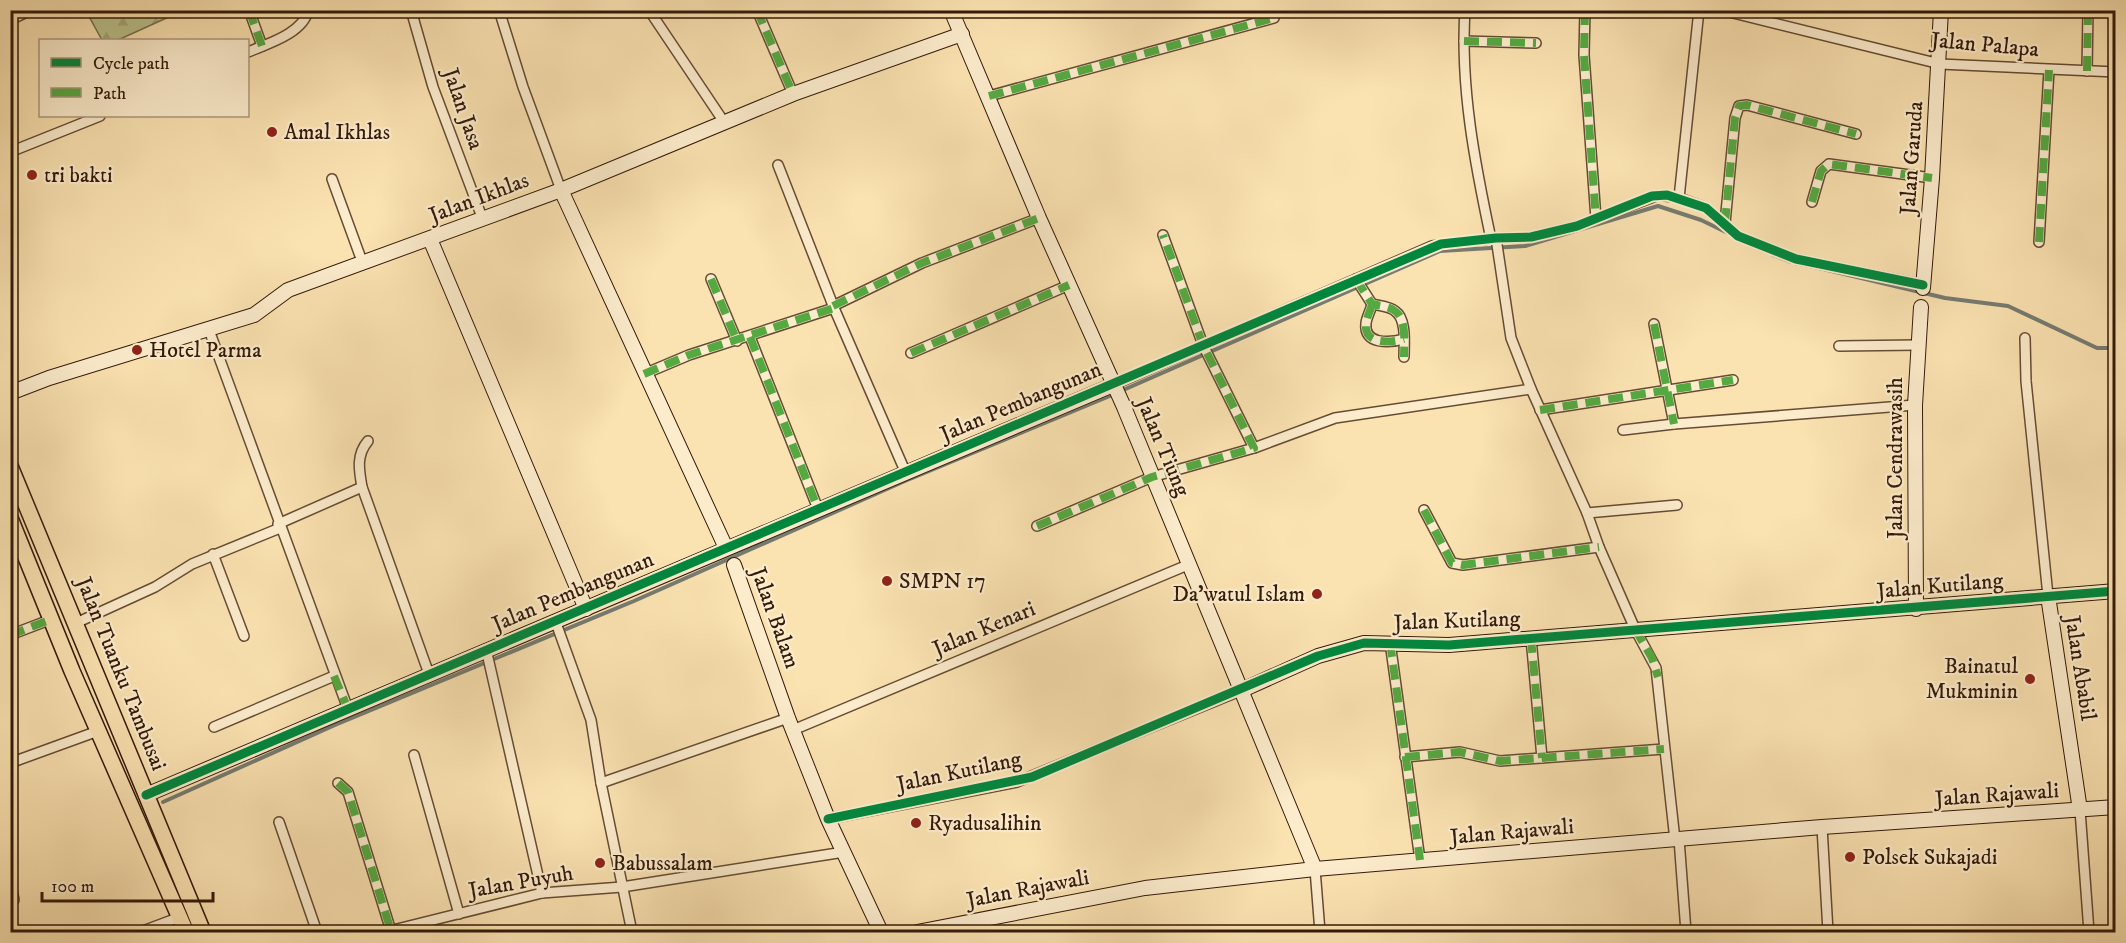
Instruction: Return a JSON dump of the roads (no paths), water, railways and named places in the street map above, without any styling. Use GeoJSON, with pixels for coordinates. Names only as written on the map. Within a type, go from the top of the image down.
{"type":"FeatureCollection","features":[{"type":"Feature","properties":{"kind":"main road","name":"Jalan Tuanku Tambusai"},"geometry":{"type":"LineString","coordinates":[[10,466],[203,933]]}},
{"type":"Feature","properties":{"kind":"main road","name":"Jalan Tuanku Tambusai"},"geometry":{"type":"LineString","coordinates":[[10,518],[186,933]]}},
{"type":"Feature","properties":{"kind":"main road"},"geometry":{"type":"LineString","coordinates":[[52,619],[74,617]]}},
{"type":"Feature","properties":{"kind":"street"},"geometry":{"type":"LineString","coordinates":[[10,20],[31,10]]}},
{"type":"Feature","properties":{"kind":"street"},"geometry":{"type":"LineString","coordinates":[[249,10],[262,46]]}},
{"type":"Feature","properties":{"kind":"street"},"geometry":{"type":"LineString","coordinates":[[249,52],[297,28],[306,19],[308,10]]}},
{"type":"Feature","properties":{"kind":"street","name":"Jalan Jasa"},"geometry":{"type":"LineString","coordinates":[[411,10],[433,87],[483,220]]}},
{"type":"Feature","properties":{"kind":"street"},"geometry":{"type":"LineString","coordinates":[[500,10],[520,77],[561,190]]}},
{"type":"Feature","properties":{"kind":"street"},"geometry":{"type":"LineString","coordinates":[[650,10],[723,122]]}},
{"type":"Feature","properties":{"kind":"street"},"geometry":{"type":"LineString","coordinates":[[757,10],[793,94]]}},
{"type":"Feature","properties":{"kind":"street"},"geometry":{"type":"LineString","coordinates":[[1465,10],[1467,96],[1473,143],[1501,263],[1511,338],[1540,410],[1587,513],[1599,547],[1635,629],[1652,658],[1658,677],[1664,749],[1677,839],[1686,933]]}},
{"type":"Feature","properties":{"kind":"street"},"geometry":{"type":"LineString","coordinates":[[1585,10],[1584,55],[1596,219]]}},
{"type":"Feature","properties":{"kind":"street"},"geometry":{"type":"LineString","coordinates":[[1679,198],[1699,10]]}},
{"type":"Feature","properties":{"kind":"street","name":"Jalan Palapa"},"geometry":{"type":"LineString","coordinates":[[1720,10],[1748,15],[1940,64],[2049,70],[2113,70]]}},
{"type":"Feature","properties":{"kind":"street","name":"Jalan Garuda"},"geometry":{"type":"LineString","coordinates":[[1921,307],[1940,64],[1941,10]]}},
{"type":"Feature","properties":{"kind":"street"},"geometry":{"type":"LineString","coordinates":[[2087,71],[2088,10]]}},
{"type":"Feature","properties":{"kind":"street","name":"Jalan Tiung"},"geometry":{"type":"LineString","coordinates":[[957,12],[962,34],[1038,218],[1124,407],[1315,869]]}},
{"type":"Feature","properties":{"kind":"street"},"geometry":{"type":"LineString","coordinates":[[989,96],[1274,18]]}},
{"type":"Feature","properties":{"kind":"street","name":"Jalan Ikhlas"},"geometry":{"type":"LineString","coordinates":[[10,393],[49,378],[254,315],[288,290],[561,190],[793,94],[962,34]]}},
{"type":"Feature","properties":{"kind":"street"},"geometry":{"type":"LineString","coordinates":[[1464,41],[1536,43]]}},
{"type":"Feature","properties":{"kind":"street"},"geometry":{"type":"LineString","coordinates":[[2039,242],[2049,70]]}},
{"type":"Feature","properties":{"kind":"street"},"geometry":{"type":"LineString","coordinates":[[1725,223],[1735,118],[1739,106],[1748,105],[1856,134]]}},
{"type":"Feature","properties":{"kind":"street"},"geometry":{"type":"LineString","coordinates":[[10,152],[98,117]]}},
{"type":"Feature","properties":{"kind":"street"},"geometry":{"type":"LineString","coordinates":[[1812,202],[1821,171],[1829,164],[1932,178]]}},
{"type":"Feature","properties":{"kind":"street"},"geometry":{"type":"LineString","coordinates":[[778,165],[833,307],[905,471]]}},
{"type":"Feature","properties":{"kind":"street"},"geometry":{"type":"LineString","coordinates":[[332,179],[363,264]]}},
{"type":"Feature","properties":{"kind":"street","name":"Jalan Balam"},"geometry":{"type":"LineString","coordinates":[[561,190],[734,565],[790,724],[828,819],[881,933]]}},
{"type":"Feature","properties":{"kind":"street","name":"Jalan Pembangunan"},"geometry":{"type":"LineString","coordinates":[[146,795],[429,674],[556,623],[905,471],[1114,387],[1358,281],[1432,246],[1531,237],[1596,219],[1652,196],[1667,195],[1706,208],[1725,223],[1732,232],[1796,259],[1923,286]]}},
{"type":"Feature","properties":{"kind":"street"},"geometry":{"type":"LineString","coordinates":[[644,374],[689,355],[750,337],[833,307],[922,263],[1038,218]]}},
{"type":"Feature","properties":{"kind":"street"},"geometry":{"type":"LineString","coordinates":[[1163,236],[1204,348],[1254,448]]}},
{"type":"Feature","properties":{"kind":"street"},"geometry":{"type":"LineString","coordinates":[[430,239],[586,609]]}},
{"type":"Feature","properties":{"kind":"street"},"geometry":{"type":"LineString","coordinates":[[711,279],[737,340]]}},
{"type":"Feature","properties":{"kind":"street"},"geometry":{"type":"LineString","coordinates":[[1358,281],[1372,304],[1394,310],[1400,315],[1404,357]]}},
{"type":"Feature","properties":{"kind":"street"},"geometry":{"type":"LineString","coordinates":[[911,353],[1069,285]]}},
{"type":"Feature","properties":{"kind":"street"},"geometry":{"type":"LineString","coordinates":[[1372,304],[1366,324],[1371,336],[1379,342],[1404,339]]}},
{"type":"Feature","properties":{"kind":"street","name":"Jalan Cendrawasih"},"geometry":{"type":"LineString","coordinates":[[1916,609],[1915,405],[1921,307]]}},
{"type":"Feature","properties":{"kind":"street"},"geometry":{"type":"LineString","coordinates":[[1654,324],[1674,424]]}},
{"type":"Feature","properties":{"kind":"street"},"geometry":{"type":"LineString","coordinates":[[209,330],[348,709]]}},
{"type":"Feature","properties":{"kind":"street"},"geometry":{"type":"LineString","coordinates":[[750,337],[818,509]]}},
{"type":"Feature","properties":{"kind":"street","name":"Jalan Ababil"},"geometry":{"type":"LineString","coordinates":[[2025,338],[2026,381],[2048,596],[2080,810],[2089,933]]}},
{"type":"Feature","properties":{"kind":"street"},"geometry":{"type":"LineString","coordinates":[[1839,346],[1918,345]]}},
{"type":"Feature","properties":{"kind":"street"},"geometry":{"type":"LineString","coordinates":[[1540,410],[1733,380]]}},
{"type":"Feature","properties":{"kind":"street"},"geometry":{"type":"LineString","coordinates":[[1037,526],[1152,477],[1254,448],[1335,418],[1531,389]]}},
{"type":"Feature","properties":{"kind":"street"},"geometry":{"type":"LineString","coordinates":[[1623,430],[1915,405]]}},
{"type":"Feature","properties":{"kind":"street"},"geometry":{"type":"LineString","coordinates":[[368,441],[360,453],[359,468],[362,487],[429,674]]}},
{"type":"Feature","properties":{"kind":"street"},"geometry":{"type":"LineString","coordinates":[[74,617],[155,587],[192,564],[362,487]]}},
{"type":"Feature","properties":{"kind":"street"},"geometry":{"type":"LineString","coordinates":[[1587,513],[1677,504]]}},
{"type":"Feature","properties":{"kind":"street"},"geometry":{"type":"LineString","coordinates":[[1424,510],[1452,563],[1463,565],[1599,547]]}},
{"type":"Feature","properties":{"kind":"street"},"geometry":{"type":"LineString","coordinates":[[213,554],[244,636]]}},
{"type":"Feature","properties":{"kind":"street","name":"Jalan Kenari"},"geometry":{"type":"LineString","coordinates":[[601,783],[790,724],[1190,564]]}},
{"type":"Feature","properties":{"kind":"street","name":"Jalan Kutilang"},"geometry":{"type":"LineString","coordinates":[[828,819],[1017,782],[1240,691],[1318,656],[1364,644],[1390,642],[1449,645],[1916,609],[2115,591]]}},
{"type":"Feature","properties":{"kind":"street"},"geometry":{"type":"LineString","coordinates":[[10,635],[52,619]]}},
{"type":"Feature","properties":{"kind":"street"},"geometry":{"type":"LineString","coordinates":[[556,623],[591,720],[601,783],[632,933]]}},
{"type":"Feature","properties":{"kind":"street"},"geometry":{"type":"LineString","coordinates":[[1531,638],[1542,758]]}},
{"type":"Feature","properties":{"kind":"street"},"geometry":{"type":"LineString","coordinates":[[1390,642],[1420,860]]}},
{"type":"Feature","properties":{"kind":"street"},"geometry":{"type":"LineString","coordinates":[[487,650],[542,893]]}},
{"type":"Feature","properties":{"kind":"street"},"geometry":{"type":"LineString","coordinates":[[214,727],[334,676]]}},
{"type":"Feature","properties":{"kind":"street"},"geometry":{"type":"LineString","coordinates":[[10,763],[98,730]]}},
{"type":"Feature","properties":{"kind":"street"},"geometry":{"type":"LineString","coordinates":[[1405,757],[1454,752],[1494,762],[1664,749]]}},
{"type":"Feature","properties":{"kind":"street"},"geometry":{"type":"LineString","coordinates":[[414,755],[459,914]]}},
{"type":"Feature","properties":{"kind":"street"},"geometry":{"type":"LineString","coordinates":[[338,783],[348,792],[388,932]]}},
{"type":"Feature","properties":{"kind":"street","name":"Jalan Rajawali"},"geometry":{"type":"LineString","coordinates":[[917,933],[1145,888],[1315,869],[1677,839],[2115,807]]}},
{"type":"Feature","properties":{"kind":"street"},"geometry":{"type":"LineString","coordinates":[[279,822],[317,933]]}},
{"type":"Feature","properties":{"kind":"street"},"geometry":{"type":"LineString","coordinates":[[1822,828],[1828,933]]}},
{"type":"Feature","properties":{"kind":"street","name":"Jalan Puyuh"},"geometry":{"type":"LineString","coordinates":[[388,932],[542,893],[622,887],[844,852]]}},
{"type":"Feature","properties":{"kind":"street"},"geometry":{"type":"LineString","coordinates":[[1315,869],[1320,933]]}},
{"type":"Feature","properties":{"kind":"street"},"geometry":{"type":"LineString","coordinates":[[10,880],[14,900]]}},
{"type":"Feature","properties":{"kind":"street"},"geometry":{"type":"LineString","coordinates":[[140,933],[180,917]]}},
{"type":"Feature","properties":{"kind":"waterway"},"geometry":{"type":"LineString","coordinates":[[163,802],[335,725],[634,601],[905,481],[1105,398],[1440,251],[1525,246],[1658,206],[1701,220],[1734,236]]}},
{"type":"Feature","properties":{"kind":"waterway"},"geometry":{"type":"LineString","coordinates":[[1773,255],[1791,262]]}},
{"type":"Feature","properties":{"kind":"waterway"},"geometry":{"type":"LineString","coordinates":[[1819,268],[1945,298],[2008,306],[2097,348],[2116,348]]}},
{"type":"Feature","properties":{"kind":"place","name":"Amal Ikhlas"},"geometry":{"type":"Point","coordinates":[272,132]}},
{"type":"Feature","properties":{"kind":"place","name":"tri bakti"},"geometry":{"type":"Point","coordinates":[32,175]}},
{"type":"Feature","properties":{"kind":"place","name":"Hotel Parma"},"geometry":{"type":"Point","coordinates":[137,350]}},
{"type":"Feature","properties":{"kind":"place","name":"SMPN 17"},"geometry":{"type":"Point","coordinates":[887,581]}},
{"type":"Feature","properties":{"kind":"place","name":"Da'watul Islam"},"geometry":{"type":"Point","coordinates":[1317,594]}},
{"type":"Feature","properties":{"kind":"place","name":"Bainatul Mukminin"},"geometry":{"type":"Point","coordinates":[2030,679]}},
{"type":"Feature","properties":{"kind":"place","name":"Ryadusalihin"},"geometry":{"type":"Point","coordinates":[916,823]}},
{"type":"Feature","properties":{"kind":"place","name":"Polsek Sukajadi"},"geometry":{"type":"Point","coordinates":[1850,857]}},
{"type":"Feature","properties":{"kind":"place","name":"Babussalam"},"geometry":{"type":"Point","coordinates":[600,863]}}]}
